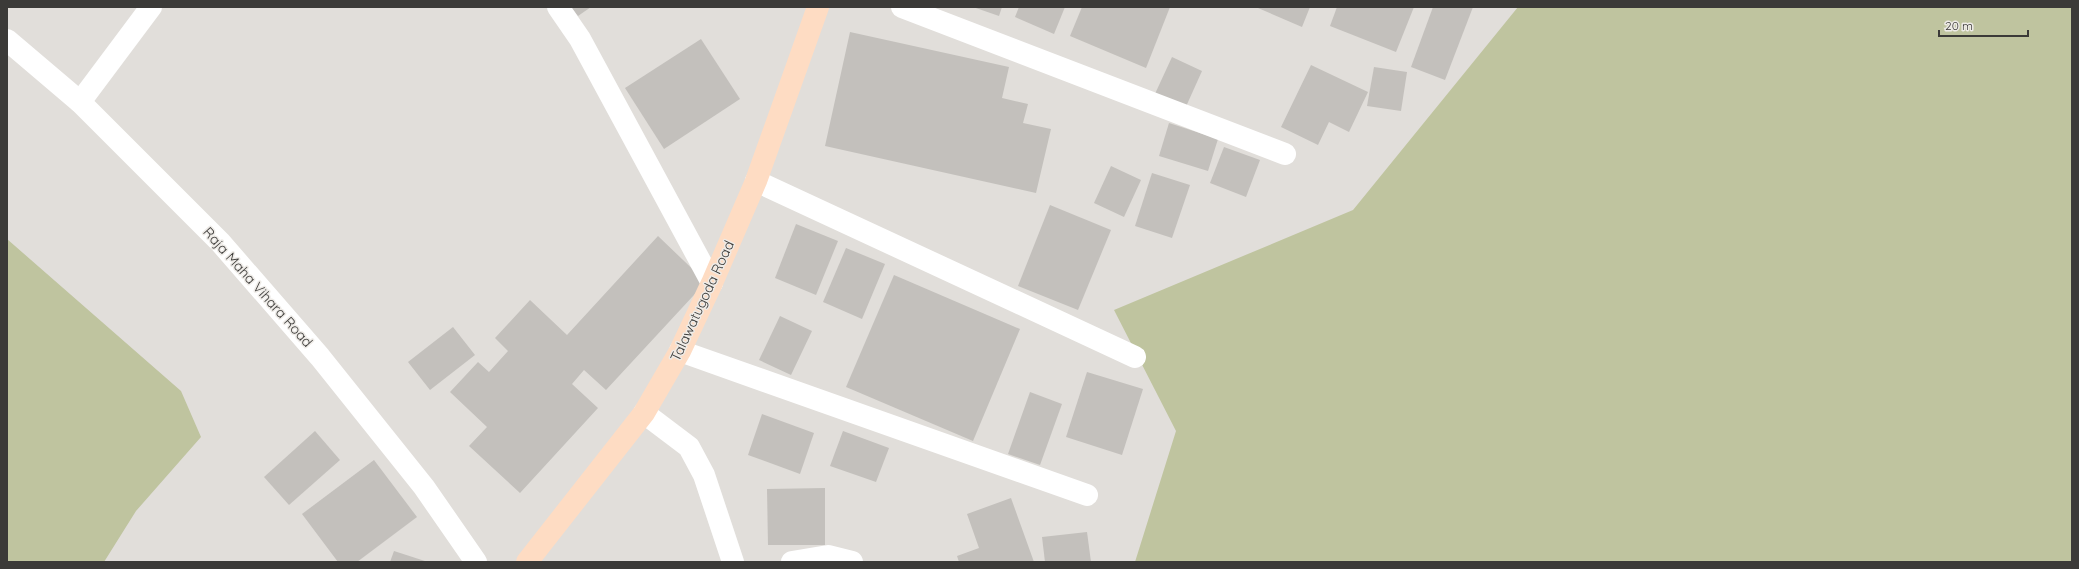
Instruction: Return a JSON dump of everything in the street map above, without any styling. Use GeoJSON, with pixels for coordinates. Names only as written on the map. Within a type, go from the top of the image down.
{"type":"FeatureCollection","features":[{"type":"Feature","properties":{"kind":"main road","name":"Talawatugoda Road"},"geometry":{"type":"LineString","coordinates":[[527,562],[644,413],[680,351],[712,283],[756,181],[818,7]]}},
{"type":"Feature","properties":{"kind":"street"},"geometry":{"type":"LineString","coordinates":[[80,102],[151,7]]}},
{"type":"Feature","properties":{"kind":"street"},"geometry":{"type":"LineString","coordinates":[[558,7],[580,39],[712,283]]}},
{"type":"Feature","properties":{"kind":"street"},"geometry":{"type":"LineString","coordinates":[[902,7],[1285,154]]}},
{"type":"Feature","properties":{"kind":"street","name":"Raja Maha Vihara Road"},"geometry":{"type":"LineString","coordinates":[[7,40],[80,102],[220,242],[320,357],[424,486],[476,562]]}},
{"type":"Feature","properties":{"kind":"street"},"geometry":{"type":"LineString","coordinates":[[756,181],[1135,357]]}},
{"type":"Feature","properties":{"kind":"street"},"geometry":{"type":"LineString","coordinates":[[680,351],[1087,495]]}},
{"type":"Feature","properties":{"kind":"street"},"geometry":{"type":"LineString","coordinates":[[644,413],[689,447],[704,475],[733,562]]}},
{"type":"Feature","properties":{"kind":"street"},"geometry":{"type":"LineString","coordinates":[[792,562],[828,556],[852,562]]}},
{"type":"Feature","properties":{"kind":"green space"},"geometry":{"type":"Polygon","coordinates":[[[1518,7],[2072,7],[2072,562],[1135,562],[1176,431],[1114,310],[1353,210],[1518,7]]]}},
{"type":"Feature","properties":{"kind":"green space"},"geometry":{"type":"Polygon","coordinates":[[[7,239],[181,391],[201,437],[136,511],[104,562],[7,562],[7,239]]]}},
{"type":"Feature","properties":{"kind":"building"},"geometry":{"type":"Polygon","coordinates":[[[571,7],[591,7],[578,16],[571,7]]]}},
{"type":"Feature","properties":{"kind":"building"},"geometry":{"type":"Polygon","coordinates":[[[973,7],[1002,7],[999,16],[973,7]]]}},
{"type":"Feature","properties":{"kind":"building"},"geometry":{"type":"Polygon","coordinates":[[[1019,7],[1065,7],[1054,34],[1015,17],[1019,7]]]}},
{"type":"Feature","properties":{"kind":"building"},"geometry":{"type":"Polygon","coordinates":[[[1082,7],[1170,7],[1146,68],[1070,36],[1082,7]]]}},
{"type":"Feature","properties":{"kind":"building"},"geometry":{"type":"Polygon","coordinates":[[[1258,7],[1310,7],[1302,27],[1258,7]]]}},
{"type":"Feature","properties":{"kind":"building"},"geometry":{"type":"Polygon","coordinates":[[[1337,7],[1414,7],[1396,52],[1330,26],[1337,7]]]}},
{"type":"Feature","properties":{"kind":"building"},"geometry":{"type":"Polygon","coordinates":[[[1433,7],[1473,7],[1445,80],[1411,67],[1433,7]]]}},
{"type":"Feature","properties":{"kind":"building"},"geometry":{"type":"Polygon","coordinates":[[[850,32],[1009,67],[1002,98],[1028,104],[1023,123],[1051,129],[1036,193],[825,146],[850,32]]]}},
{"type":"Feature","properties":{"kind":"building"},"geometry":{"type":"Polygon","coordinates":[[[701,39],[740,99],[664,149],[625,88],[701,39]]]}},
{"type":"Feature","properties":{"kind":"building"},"geometry":{"type":"Polygon","coordinates":[[[1172,57],[1202,71],[1184,111],[1154,96],[1172,57]]]}},
{"type":"Feature","properties":{"kind":"building"},"geometry":{"type":"Polygon","coordinates":[[[1311,65],[1368,92],[1349,132],[1329,122],[1318,145],[1281,127],[1311,65]]]}},
{"type":"Feature","properties":{"kind":"building"},"geometry":{"type":"Polygon","coordinates":[[[1374,67],[1407,72],[1401,111],[1367,106],[1374,67]]]}},
{"type":"Feature","properties":{"kind":"building"},"geometry":{"type":"Polygon","coordinates":[[[1169,123],[1218,139],[1208,171],[1159,156],[1169,123]]]}},
{"type":"Feature","properties":{"kind":"building"},"geometry":{"type":"Polygon","coordinates":[[[1224,147],[1260,160],[1246,197],[1210,183],[1224,147]]]}},
{"type":"Feature","properties":{"kind":"building"},"geometry":{"type":"Polygon","coordinates":[[[1111,166],[1141,180],[1124,217],[1094,203],[1111,166]]]}},
{"type":"Feature","properties":{"kind":"building"},"geometry":{"type":"Polygon","coordinates":[[[1152,173],[1190,185],[1172,238],[1135,226],[1152,173]]]}},
{"type":"Feature","properties":{"kind":"building"},"geometry":{"type":"Polygon","coordinates":[[[1050,205],[1111,230],[1078,310],[1018,286],[1050,205]]]}},
{"type":"Feature","properties":{"kind":"building"},"geometry":{"type":"Polygon","coordinates":[[[796,224],[838,241],[816,295],[775,278],[796,224]]]}},
{"type":"Feature","properties":{"kind":"building"},"geometry":{"type":"Polygon","coordinates":[[[658,236],[706,282],[606,390],[584,370],[572,384],[598,408],[520,493],[469,446],[487,427],[450,392],[478,362],[489,372],[508,351],[495,338],[530,300],[567,335],[658,236]]]}},
{"type":"Feature","properties":{"kind":"building"},"geometry":{"type":"Polygon","coordinates":[[[846,248],[885,264],[862,319],[823,302],[846,248]]]}},
{"type":"Feature","properties":{"kind":"building"},"geometry":{"type":"Polygon","coordinates":[[[894,275],[1020,329],[973,441],[846,387],[894,275]]]}},
{"type":"Feature","properties":{"kind":"building"},"geometry":{"type":"Polygon","coordinates":[[[780,316],[812,331],[791,375],[759,360],[780,316]]]}},
{"type":"Feature","properties":{"kind":"building"},"geometry":{"type":"Polygon","coordinates":[[[453,327],[475,355],[430,390],[408,362],[453,327]]]}},
{"type":"Feature","properties":{"kind":"building"},"geometry":{"type":"Polygon","coordinates":[[[1087,372],[1143,389],[1122,455],[1066,437],[1087,372]]]}},
{"type":"Feature","properties":{"kind":"building"},"geometry":{"type":"Polygon","coordinates":[[[1030,392],[1062,404],[1040,465],[1008,454],[1030,392]]]}},
{"type":"Feature","properties":{"kind":"building"},"geometry":{"type":"Polygon","coordinates":[[[762,414],[814,433],[800,474],[748,455],[762,414]]]}},
{"type":"Feature","properties":{"kind":"building"},"geometry":{"type":"Polygon","coordinates":[[[315,431],[340,460],[289,505],[264,477],[315,431]]]}},
{"type":"Feature","properties":{"kind":"building"},"geometry":{"type":"Polygon","coordinates":[[[843,431],[889,448],[876,482],[830,466],[843,431]]]}},
{"type":"Feature","properties":{"kind":"building"},"geometry":{"type":"Polygon","coordinates":[[[374,460],[417,517],[357,562],[338,562],[302,514],[374,460]]]}},
{"type":"Feature","properties":{"kind":"building"},"geometry":{"type":"Polygon","coordinates":[[[825,488],[825,545],[768,545],[767,489],[825,488]]]}},
{"type":"Feature","properties":{"kind":"building"},"geometry":{"type":"Polygon","coordinates":[[[1011,498],[1034,562],[959,562],[957,556],[979,548],[967,514],[1011,498]]]}},
{"type":"Feature","properties":{"kind":"building"},"geometry":{"type":"Polygon","coordinates":[[[1087,532],[1091,562],[1045,562],[1042,537],[1087,532]]]}},
{"type":"Feature","properties":{"kind":"building"},"geometry":{"type":"Polygon","coordinates":[[[394,551],[428,562],[390,562],[394,551]]]}}]}
